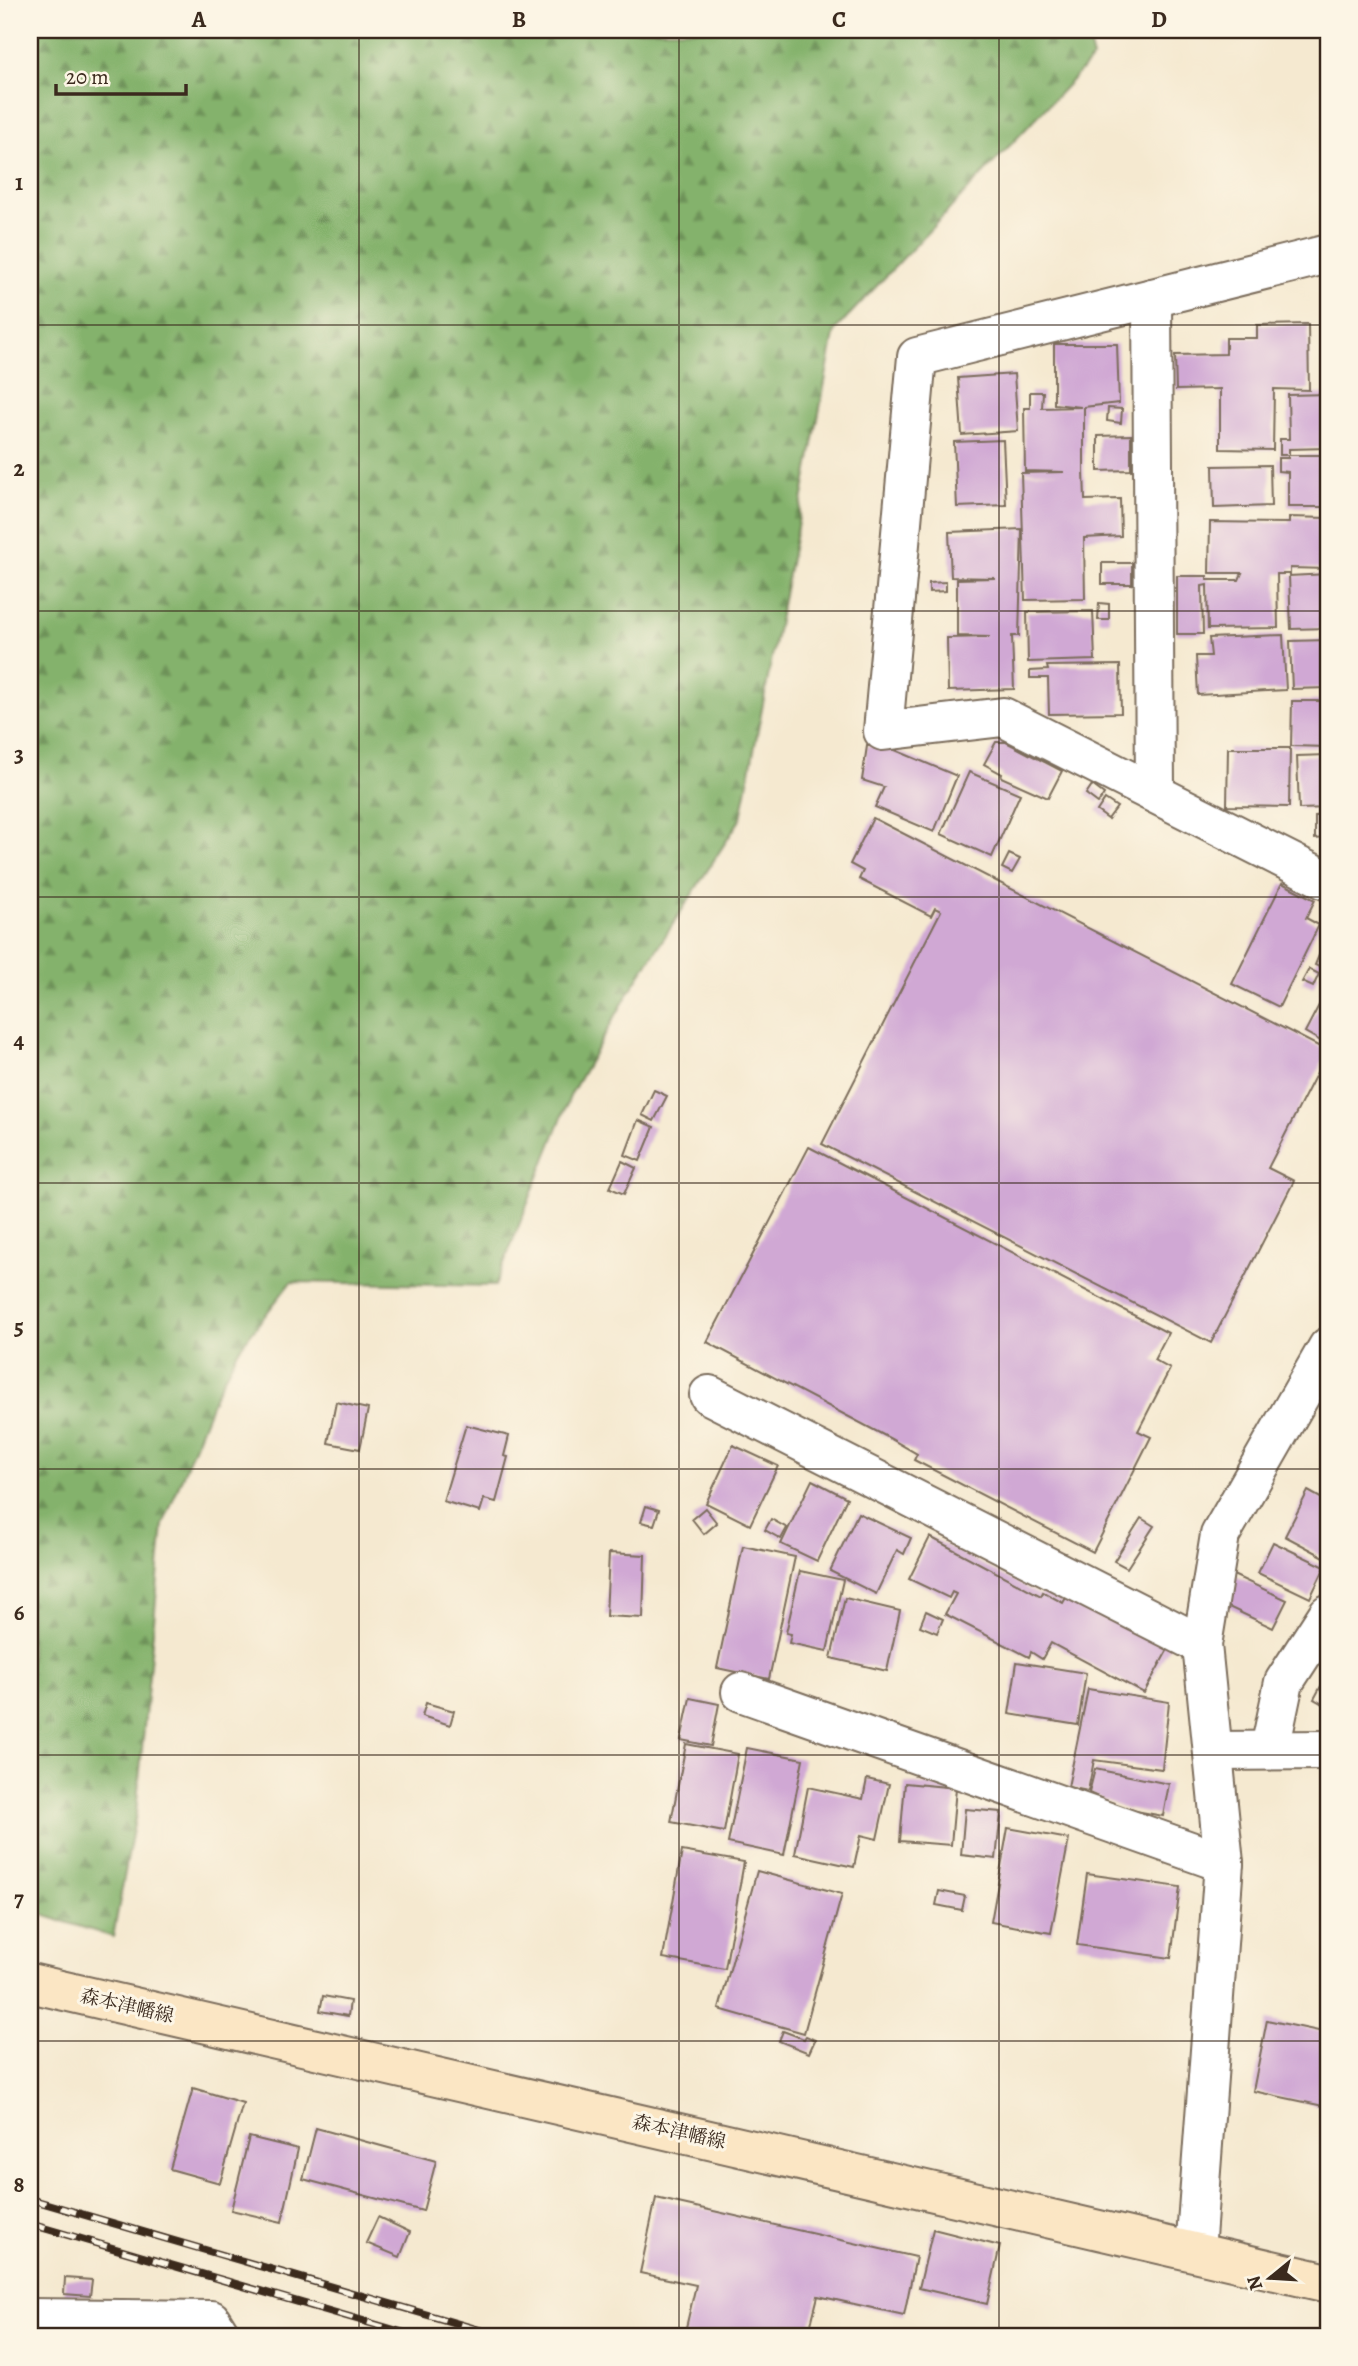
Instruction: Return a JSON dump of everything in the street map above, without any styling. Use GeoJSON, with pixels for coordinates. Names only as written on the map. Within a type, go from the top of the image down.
{"type":"FeatureCollection","features":[{"type":"Feature","properties":{"kind":"main road","name":"森本津幡線"},"geometry":{"type":"LineString","coordinates":[[30,1983],[1328,2283]]}},
{"type":"Feature","properties":{"kind":"street"},"geometry":{"type":"LineString","coordinates":[[1328,254],[917,357],[883,731],[1003,717],[1328,881]]}},
{"type":"Feature","properties":{"kind":"street"},"geometry":{"type":"LineString","coordinates":[[1152,298],[1155,793]]}},
{"type":"Feature","properties":{"kind":"street"},"geometry":{"type":"LineString","coordinates":[[1195,2251],[1224,1863],[1202,1645],[1220,1535],[1328,1347]]}},
{"type":"Feature","properties":{"kind":"street"},"geometry":{"type":"LineString","coordinates":[[709,1395],[1202,1645]]}},
{"type":"Feature","properties":{"kind":"street"},"geometry":{"type":"LineString","coordinates":[[1270,1749],[1284,1682],[1328,1614]]}},
{"type":"Feature","properties":{"kind":"street"},"geometry":{"type":"LineString","coordinates":[[741,1692],[1224,1863]]}},
{"type":"Feature","properties":{"kind":"street"},"geometry":{"type":"LineString","coordinates":[[1213,1751],[1328,1749]]}},
{"type":"Feature","properties":{"kind":"street"},"geometry":{"type":"LineString","coordinates":[[30,2318],[212,2320],[220,2335]]}},
{"type":"Feature","properties":{"kind":"green space"},"geometry":{"type":"Polygon","coordinates":[[[30,30],[1086,30],[1093,58],[835,330],[741,818],[628,994],[571,1094],[495,1286],[291,1282],[239,1349],[215,1395],[163,1525],[136,1813],[113,1937],[30,1911],[30,30]]]}},
{"type":"Feature","properties":{"kind":"building"},"geometry":{"type":"Polygon","coordinates":[[[1308,324],[1309,390],[1274,389],[1273,450],[1220,449],[1220,389],[1176,390],[1175,355],[1226,354],[1226,338],[1257,338],[1257,325],[1308,324]]]}},
{"type":"Feature","properties":{"kind":"building"},"geometry":{"type":"Polygon","coordinates":[[[1054,344],[1117,344],[1119,403],[1084,407],[1084,471],[1085,500],[1120,499],[1121,536],[1084,538],[1085,599],[1025,600],[1021,473],[1064,472],[1025,471],[1024,408],[1030,408],[1030,392],[1043,392],[1042,408],[1081,407],[1054,404],[1054,344]]]}},
{"type":"Feature","properties":{"kind":"building"},"geometry":{"type":"Polygon","coordinates":[[[1014,374],[1018,431],[962,435],[958,378],[1014,374]]]}},
{"type":"Feature","properties":{"kind":"building"},"geometry":{"type":"Polygon","coordinates":[[[1328,394],[1328,448],[1289,449],[1289,455],[1328,455],[1328,507],[1288,507],[1288,472],[1278,471],[1278,458],[1288,458],[1288,455],[1280,455],[1280,439],[1289,439],[1288,395],[1328,394]]]}},
{"type":"Feature","properties":{"kind":"building"},"geometry":{"type":"Polygon","coordinates":[[[1108,408],[1122,409],[1121,423],[1107,421],[1108,408]]]}},
{"type":"Feature","properties":{"kind":"building"},"geometry":{"type":"Polygon","coordinates":[[[1131,435],[1131,470],[1098,471],[1098,436],[1131,435]]]}},
{"type":"Feature","properties":{"kind":"building"},"geometry":{"type":"Polygon","coordinates":[[[1003,440],[1006,505],[957,507],[954,442],[1003,440]]]}},
{"type":"Feature","properties":{"kind":"building"},"geometry":{"type":"Polygon","coordinates":[[[1270,465],[1271,506],[1214,508],[1213,466],[1270,465]]]}},
{"type":"Feature","properties":{"kind":"building"},"geometry":{"type":"Polygon","coordinates":[[[1289,517],[1328,518],[1328,569],[1290,568],[1290,574],[1277,574],[1278,628],[1208,629],[1207,585],[1202,586],[1203,634],[1177,634],[1177,576],[1239,580],[1242,573],[1209,573],[1210,522],[1289,523],[1289,517]]]}},
{"type":"Feature","properties":{"kind":"building"},"geometry":{"type":"Polygon","coordinates":[[[1022,529],[1019,636],[1012,636],[1014,689],[948,691],[947,638],[990,637],[957,636],[957,579],[995,578],[951,577],[949,532],[1022,529]]]}},
{"type":"Feature","properties":{"kind":"building"},"geometry":{"type":"Polygon","coordinates":[[[1102,563],[1132,563],[1132,584],[1102,584],[1102,563]]]}},
{"type":"Feature","properties":{"kind":"building"},"geometry":{"type":"Polygon","coordinates":[[[1328,574],[1328,628],[1291,629],[1289,576],[1328,574]]]}},
{"type":"Feature","properties":{"kind":"building"},"geometry":{"type":"Polygon","coordinates":[[[946,582],[946,591],[929,592],[929,583],[946,582]]]}},
{"type":"Feature","properties":{"kind":"building"},"geometry":{"type":"Polygon","coordinates":[[[1099,603],[1109,604],[1109,620],[1098,620],[1099,603]]]}},
{"type":"Feature","properties":{"kind":"building"},"geometry":{"type":"Polygon","coordinates":[[[1093,611],[1095,660],[1028,662],[1027,612],[1093,611]]]}},
{"type":"Feature","properties":{"kind":"building"},"geometry":{"type":"Polygon","coordinates":[[[1283,635],[1286,690],[1198,695],[1196,656],[1211,656],[1209,638],[1283,635]]]}},
{"type":"Feature","properties":{"kind":"building"},"geometry":{"type":"Polygon","coordinates":[[[1328,640],[1328,688],[1292,689],[1290,641],[1328,640]]]}},
{"type":"Feature","properties":{"kind":"building"},"geometry":{"type":"Polygon","coordinates":[[[1120,665],[1121,713],[1049,714],[1048,678],[1030,678],[1030,671],[1048,670],[1047,666],[1120,665]]]}},
{"type":"Feature","properties":{"kind":"building"},"geometry":{"type":"Polygon","coordinates":[[[1292,701],[1328,701],[1328,747],[1291,746],[1292,701]]]}},
{"type":"Feature","properties":{"kind":"building"},"geometry":{"type":"Polygon","coordinates":[[[996,742],[1006,742],[1062,771],[1048,798],[1001,777],[1002,774],[984,764],[996,742]]]}},
{"type":"Feature","properties":{"kind":"building"},"geometry":{"type":"Polygon","coordinates":[[[883,745],[957,776],[934,832],[875,807],[884,787],[862,780],[867,746],[883,745]]]}},
{"type":"Feature","properties":{"kind":"building"},"geometry":{"type":"Polygon","coordinates":[[[1228,748],[1290,748],[1289,807],[1227,806],[1228,748]]]}},
{"type":"Feature","properties":{"kind":"building"},"geometry":{"type":"Polygon","coordinates":[[[1328,755],[1328,808],[1299,809],[1297,756],[1328,755]]]}},
{"type":"Feature","properties":{"kind":"building"},"geometry":{"type":"Polygon","coordinates":[[[969,772],[1020,794],[992,857],[941,834],[969,772]]]}},
{"type":"Feature","properties":{"kind":"building"},"geometry":{"type":"Polygon","coordinates":[[[1092,785],[1104,794],[1098,803],[1086,794],[1092,785]]]}},
{"type":"Feature","properties":{"kind":"building"},"geometry":{"type":"Polygon","coordinates":[[[1105,799],[1117,807],[1108,819],[1097,811],[1105,799]]]}},
{"type":"Feature","properties":{"kind":"building"},"geometry":{"type":"Polygon","coordinates":[[[1325,815],[1326,838],[1315,839],[1315,816],[1325,815]]]}},
{"type":"Feature","properties":{"kind":"building"},"geometry":{"type":"Polygon","coordinates":[[[873,818],[1328,1051],[1268,1168],[1294,1181],[1211,1343],[822,1144],[941,911],[935,908],[931,916],[859,879],[863,871],[850,864],[873,818]]]}},
{"type":"Feature","properties":{"kind":"building"},"geometry":{"type":"Polygon","coordinates":[[[1009,854],[1020,859],[1012,873],[1002,868],[1009,854]]]}},
{"type":"Feature","properties":{"kind":"building"},"geometry":{"type":"Polygon","coordinates":[[[1282,883],[1315,900],[1306,918],[1319,925],[1279,1007],[1232,984],[1282,883]]]}},
{"type":"Feature","properties":{"kind":"building"},"geometry":{"type":"Polygon","coordinates":[[[1328,933],[1328,971],[1315,965],[1328,933]]]}},
{"type":"Feature","properties":{"kind":"building"},"geometry":{"type":"Polygon","coordinates":[[[1309,969],[1319,974],[1313,987],[1302,982],[1309,969]]]}},
{"type":"Feature","properties":{"kind":"building"},"geometry":{"type":"Polygon","coordinates":[[[1328,988],[1328,1045],[1305,1032],[1328,988]]]}},
{"type":"Feature","properties":{"kind":"building"},"geometry":{"type":"Polygon","coordinates":[[[654,1090],[667,1096],[654,1121],[642,1115],[654,1090]]]}},
{"type":"Feature","properties":{"kind":"building"},"geometry":{"type":"Polygon","coordinates":[[[638,1120],[654,1127],[640,1161],[625,1155],[638,1120]]]}},
{"type":"Feature","properties":{"kind":"building"},"geometry":{"type":"Polygon","coordinates":[[[809,1147],[1168,1333],[1154,1360],[1170,1369],[1138,1431],[1151,1437],[1093,1552],[914,1460],[917,1454],[891,1439],[707,1342],[809,1147]]]}},
{"type":"Feature","properties":{"kind":"building"},"geometry":{"type":"Polygon","coordinates":[[[622,1161],[636,1168],[624,1194],[610,1188],[622,1161]]]}},
{"type":"Feature","properties":{"kind":"building"},"geometry":{"type":"Polygon","coordinates":[[[336,1402],[368,1409],[360,1449],[328,1443],[336,1402]]]}},
{"type":"Feature","properties":{"kind":"building"},"geometry":{"type":"Polygon","coordinates":[[[466,1425],[509,1436],[504,1456],[508,1457],[496,1502],[484,1499],[480,1512],[443,1501],[466,1425]]]}},
{"type":"Feature","properties":{"kind":"building"},"geometry":{"type":"Polygon","coordinates":[[[733,1445],[778,1466],[750,1525],[706,1503],[733,1445]]]}},
{"type":"Feature","properties":{"kind":"building"},"geometry":{"type":"Polygon","coordinates":[[[812,1480],[847,1498],[817,1561],[781,1544],[812,1480]]]}},
{"type":"Feature","properties":{"kind":"building"},"geometry":{"type":"Polygon","coordinates":[[[1308,1491],[1328,1502],[1328,1559],[1285,1536],[1308,1491]]]}},
{"type":"Feature","properties":{"kind":"building"},"geometry":{"type":"Polygon","coordinates":[[[646,1506],[659,1510],[654,1525],[641,1522],[646,1506]]]}},
{"type":"Feature","properties":{"kind":"building"},"geometry":{"type":"Polygon","coordinates":[[[705,1508],[717,1523],[704,1534],[692,1519],[705,1508]]]}},
{"type":"Feature","properties":{"kind":"building"},"geometry":{"type":"Polygon","coordinates":[[[858,1513],[911,1538],[904,1554],[897,1550],[876,1594],[830,1571],[858,1513]]]}},
{"type":"Feature","properties":{"kind":"building"},"geometry":{"type":"Polygon","coordinates":[[[1141,1518],[1154,1526],[1127,1568],[1114,1561],[1141,1518]]]}},
{"type":"Feature","properties":{"kind":"building"},"geometry":{"type":"Polygon","coordinates":[[[771,1519],[787,1528],[781,1539],[765,1530],[771,1519]]]}},
{"type":"Feature","properties":{"kind":"building"},"geometry":{"type":"Polygon","coordinates":[[[930,1537],[1041,1596],[1043,1592],[1063,1603],[1071,1589],[1172,1642],[1144,1693],[1051,1643],[1042,1659],[1031,1652],[1029,1657],[945,1614],[956,1594],[952,1592],[949,1598],[909,1579],[930,1537]]]}},
{"type":"Feature","properties":{"kind":"building"},"geometry":{"type":"Polygon","coordinates":[[[1273,1542],[1325,1567],[1310,1598],[1258,1573],[1273,1542]]]}},
{"type":"Feature","properties":{"kind":"building"},"geometry":{"type":"Polygon","coordinates":[[[743,1546],[795,1557],[769,1679],[717,1668],[743,1546]]]}},
{"type":"Feature","properties":{"kind":"building"},"geometry":{"type":"Polygon","coordinates":[[[609,1553],[645,1555],[643,1618],[606,1616],[609,1553]]]}},
{"type":"Feature","properties":{"kind":"building"},"geometry":{"type":"Polygon","coordinates":[[[800,1571],[843,1580],[827,1651],[789,1643],[791,1634],[786,1633],[800,1571]]]}},
{"type":"Feature","properties":{"kind":"building"},"geometry":{"type":"Polygon","coordinates":[[[1231,1574],[1287,1600],[1273,1628],[1218,1602],[1231,1574]]]}},
{"type":"Feature","properties":{"kind":"building"},"geometry":{"type":"Polygon","coordinates":[[[845,1598],[900,1611],[887,1671],[831,1658],[845,1598]]]}},
{"type":"Feature","properties":{"kind":"building"},"geometry":{"type":"Polygon","coordinates":[[[926,1611],[943,1619],[937,1633],[920,1626],[926,1611]]]}},
{"type":"Feature","properties":{"kind":"building"},"geometry":{"type":"Polygon","coordinates":[[[1017,1662],[1086,1673],[1078,1725],[1009,1714],[1017,1662]]]}},
{"type":"Feature","properties":{"kind":"building"},"geometry":{"type":"Polygon","coordinates":[[[1328,1673],[1328,1707],[1314,1699],[1328,1673]]]}},
{"type":"Feature","properties":{"kind":"building"},"geometry":{"type":"Polygon","coordinates":[[[1088,1689],[1169,1702],[1162,1769],[1094,1760],[1088,1791],[1068,1787],[1088,1689]]]}},
{"type":"Feature","properties":{"kind":"building"},"geometry":{"type":"Polygon","coordinates":[[[690,1698],[719,1704],[711,1746],[681,1740],[690,1698]]]}},
{"type":"Feature","properties":{"kind":"building"},"geometry":{"type":"Polygon","coordinates":[[[426,1703],[454,1711],[450,1725],[422,1716],[426,1703]]]}},
{"type":"Feature","properties":{"kind":"building"},"geometry":{"type":"Polygon","coordinates":[[[686,1744],[738,1754],[724,1832],[671,1822],[686,1744]]]}},
{"type":"Feature","properties":{"kind":"building"},"geometry":{"type":"Polygon","coordinates":[[[747,1748],[803,1759],[784,1855],[728,1843],[747,1748]]]}},
{"type":"Feature","properties":{"kind":"building"},"geometry":{"type":"Polygon","coordinates":[[[1095,1769],[1169,1784],[1163,1816],[1125,1809],[1089,1793],[1095,1769]]]}},
{"type":"Feature","properties":{"kind":"building"},"geometry":{"type":"Polygon","coordinates":[[[867,1779],[889,1784],[877,1839],[861,1835],[854,1867],[795,1854],[808,1787],[863,1799],[867,1779]]]}},
{"type":"Feature","properties":{"kind":"building"},"geometry":{"type":"Polygon","coordinates":[[[905,1783],[956,1788],[951,1845],[900,1841],[905,1783]]]}},
{"type":"Feature","properties":{"kind":"building"},"geometry":{"type":"Polygon","coordinates":[[[965,1809],[1001,1812],[996,1859],[961,1855],[965,1809]]]}},
{"type":"Feature","properties":{"kind":"building"},"geometry":{"type":"Polygon","coordinates":[[[1008,1828],[1069,1839],[1051,1933],[991,1922],[1008,1828]]]}},
{"type":"Feature","properties":{"kind":"building"},"geometry":{"type":"Polygon","coordinates":[[[682,1851],[744,1862],[725,1969],[663,1958],[682,1851]]]}},
{"type":"Feature","properties":{"kind":"building"},"geometry":{"type":"Polygon","coordinates":[[[757,1871],[842,1894],[804,2033],[719,2009],[757,1871]]]}},
{"type":"Feature","properties":{"kind":"building"},"geometry":{"type":"Polygon","coordinates":[[[1087,1874],[1180,1887],[1171,1958],[1077,1945],[1087,1874]]]}},
{"type":"Feature","properties":{"kind":"building"},"geometry":{"type":"Polygon","coordinates":[[[939,1891],[965,1896],[962,1910],[936,1905],[939,1891]]]}},
{"type":"Feature","properties":{"kind":"building"},"geometry":{"type":"Polygon","coordinates":[[[323,1996],[350,2001],[348,2016],[320,2011],[323,1996]]]}},
{"type":"Feature","properties":{"kind":"building"},"geometry":{"type":"Polygon","coordinates":[[[1267,2020],[1328,2033],[1328,2107],[1253,2091],[1267,2020]]]}},
{"type":"Feature","properties":{"kind":"building"},"geometry":{"type":"Polygon","coordinates":[[[783,2031],[815,2040],[809,2053],[779,2041],[783,2031]]]}},
{"type":"Feature","properties":{"kind":"building"},"geometry":{"type":"Polygon","coordinates":[[[193,2088],[243,2103],[220,2183],[170,2169],[193,2088]]]}},
{"type":"Feature","properties":{"kind":"building"},"geometry":{"type":"Polygon","coordinates":[[[316,2128],[436,2161],[423,2211],[303,2179],[316,2128]]]}},
{"type":"Feature","properties":{"kind":"building"},"geometry":{"type":"Polygon","coordinates":[[[249,2137],[298,2149],[282,2222],[231,2210],[249,2137]]]}},
{"type":"Feature","properties":{"kind":"building"},"geometry":{"type":"Polygon","coordinates":[[[656,2198],[916,2257],[904,2315],[818,2296],[808,2336],[684,2336],[696,2285],[640,2273],[656,2198]]]}},
{"type":"Feature","properties":{"kind":"building"},"geometry":{"type":"Polygon","coordinates":[[[378,2217],[410,2232],[400,2257],[366,2243],[378,2217]]]}},
{"type":"Feature","properties":{"kind":"building"},"geometry":{"type":"Polygon","coordinates":[[[933,2229],[1000,2246],[987,2304],[919,2288],[933,2229]]]}},
{"type":"Feature","properties":{"kind":"building"},"geometry":{"type":"Polygon","coordinates":[[[65,2278],[92,2280],[90,2296],[64,2294],[65,2278]]]}},
{"type":"Feature","properties":{"kind":"railway"},"geometry":{"type":"LineString","coordinates":[[30,2199],[500,2336]]}},
{"type":"Feature","properties":{"kind":"railway"},"geometry":{"type":"LineString","coordinates":[[30,2224],[415,2336]]}}]}
